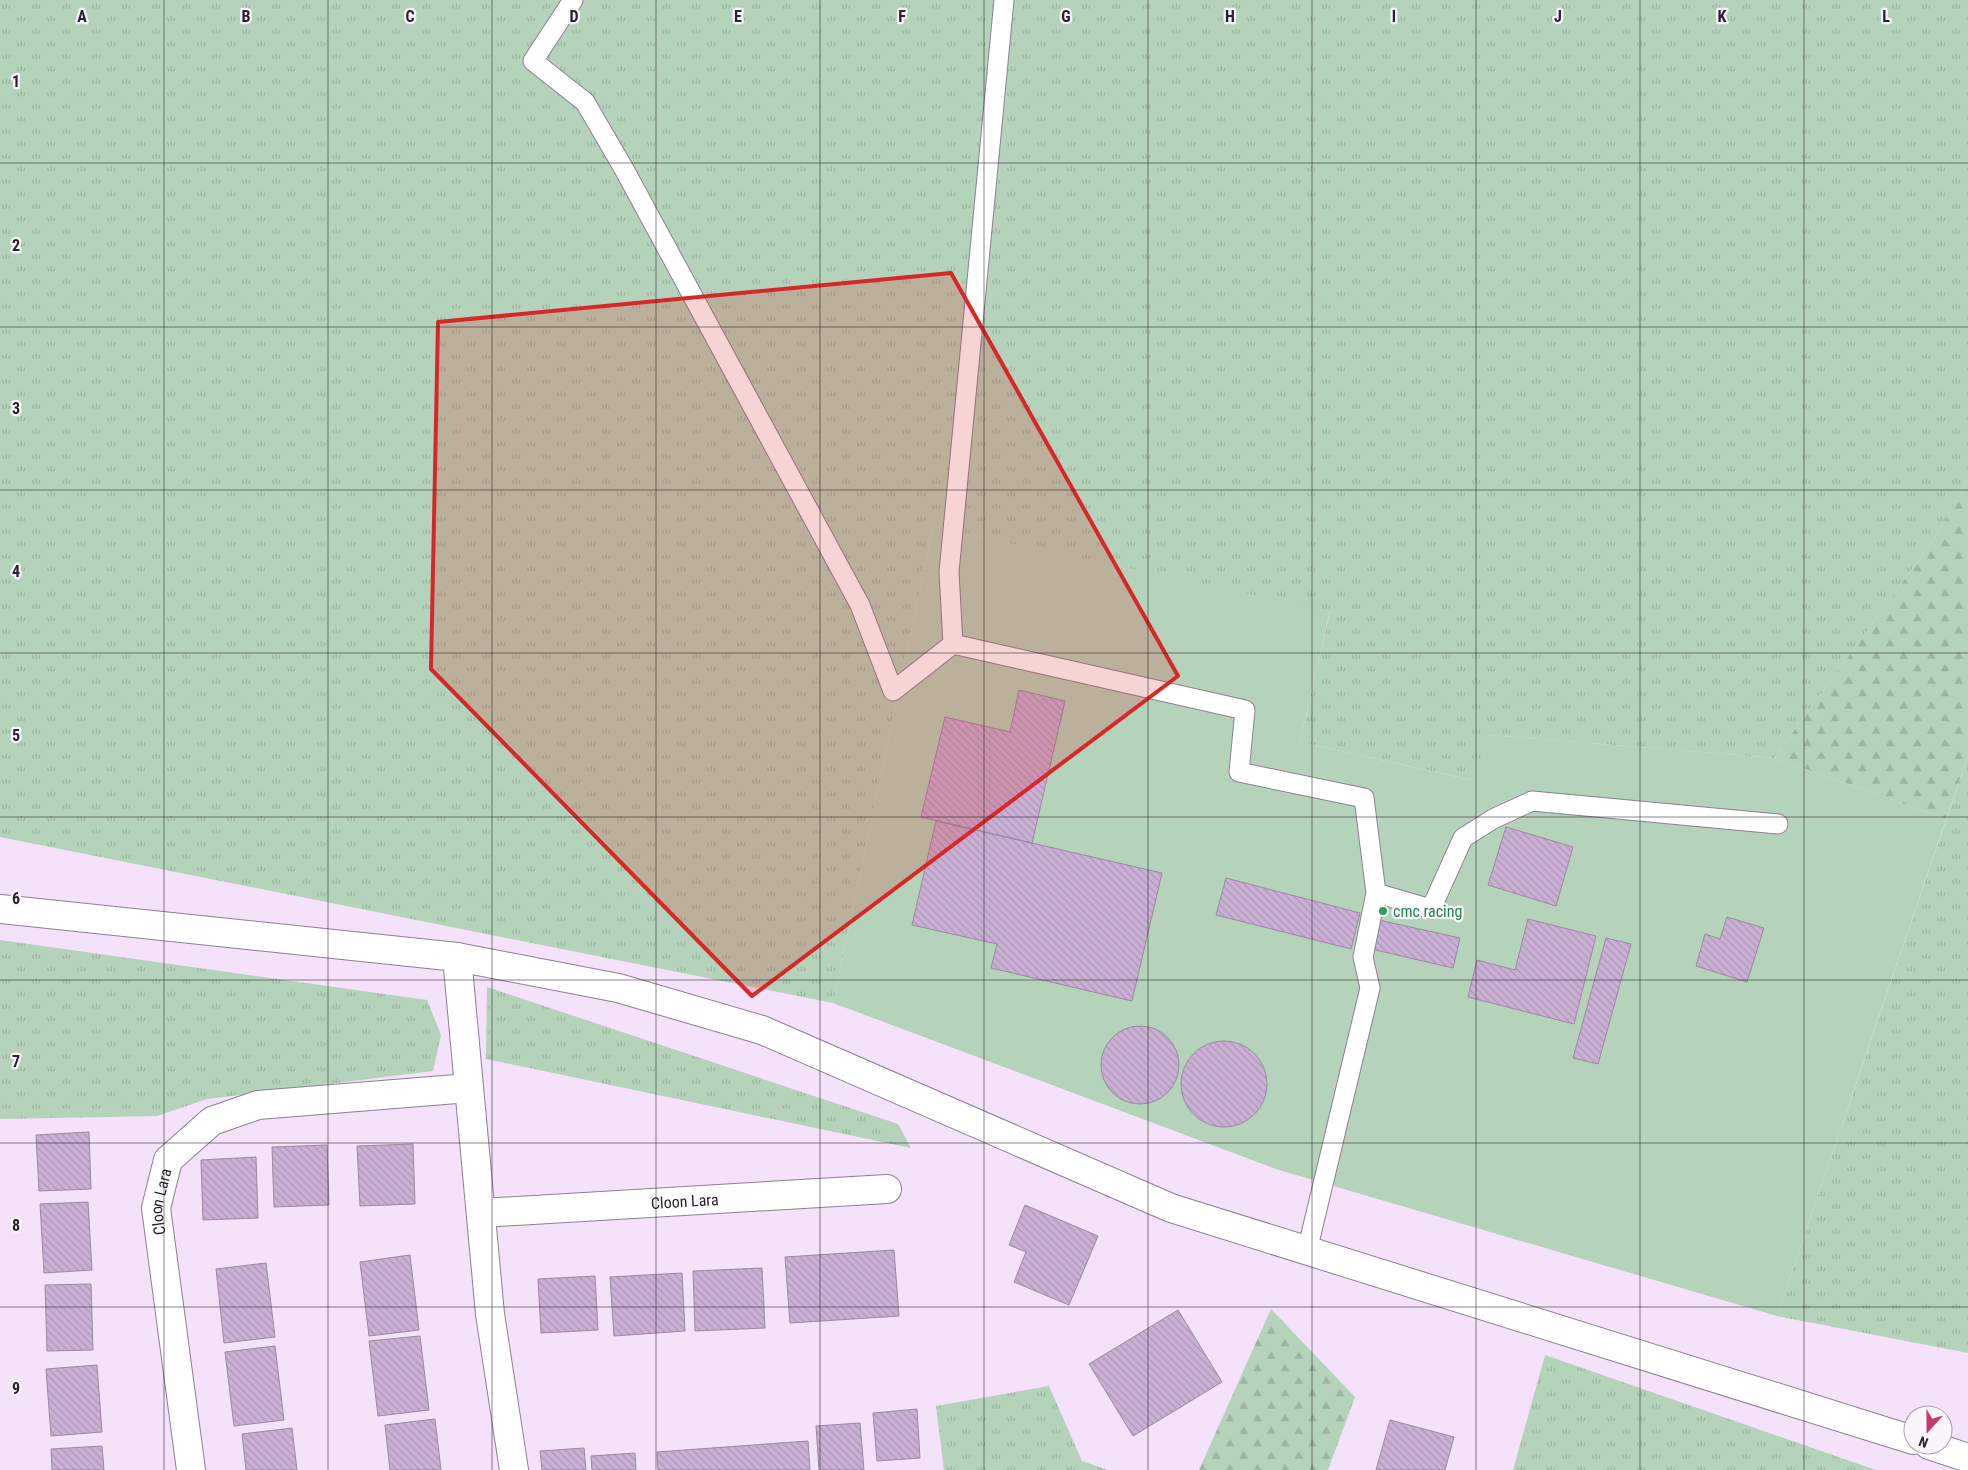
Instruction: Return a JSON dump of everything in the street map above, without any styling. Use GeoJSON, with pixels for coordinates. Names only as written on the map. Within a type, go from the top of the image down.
{"type":"FeatureCollection","features":[{"type":"Feature","properties":{"kind":"main road"},"geometry":{"type":"LineString","coordinates":[[0,909],[457,957],[618,988],[762,1030],[1171,1208],[1903,1437]]}},
{"type":"Feature","properties":{"kind":"main road"},"geometry":{"type":"LineString","coordinates":[[457,957],[490,1314],[514,1470]]}},
{"type":"Feature","properties":{"kind":"main road","name":"Cloon Lara"},"geometry":{"type":"LineString","coordinates":[[191,1470],[156,1208],[168,1160],[212,1121],[258,1105],[469,1088]]}},
{"type":"Feature","properties":{"kind":"main road","name":"Cloon Lara"},"geometry":{"type":"LineString","coordinates":[[481,1213],[887,1189]]}},
{"type":"Feature","properties":{"kind":"main road"},"geometry":{"type":"LineString","coordinates":[[1953,1453],[1968,1458]]}},
{"type":"Feature","properties":{"kind":"lane"},"geometry":{"type":"LineString","coordinates":[[573,0],[533,61],[585,102],[624,169],[860,605],[893,691],[953,644]]}},
{"type":"Feature","properties":{"kind":"lane"},"geometry":{"type":"LineString","coordinates":[[953,644],[949,572],[1004,0]]}},
{"type":"Feature","properties":{"kind":"lane"},"geometry":{"type":"LineString","coordinates":[[953,644],[1245,710],[1239,772],[1364,798],[1376,892],[1363,957],[1370,988],[1307,1251]]}},
{"type":"Feature","properties":{"kind":"lane"},"geometry":{"type":"LineString","coordinates":[[1376,892],[1431,909],[1463,838],[1493,819],[1532,801],[1778,824]]}},
{"type":"Feature","properties":{"kind":"highlighted area"},"geometry":{"type":"Polygon","coordinates":[[[951,273],[1178,676],[752,996],[431,669],[438,322],[951,273]]]}},
{"type":"Feature","properties":{"kind":"green space"},"geometry":{"type":"Polygon","coordinates":[[[0,0],[1968,0],[1968,480],[1934,539],[1774,758],[1490,735],[1476,781],[1300,742],[1330,612],[933,527],[833,1003],[0,837],[0,0]]]}},
{"type":"Feature","properties":{"kind":"green space"},"geometry":{"type":"Polygon","coordinates":[[[1968,480],[1968,756],[1946,819],[1774,758],[1934,539],[1968,480]]]}},
{"type":"Feature","properties":{"kind":"green space","name":"cmc racing"},"geometry":{"type":"Polygon","coordinates":[[[933,527],[1330,611],[1300,742],[1475,781],[1490,735],[1774,758],[1946,819],[1777,1316],[1279,1170],[833,1003],[933,527]]]}},
{"type":"Feature","properties":{"kind":"green space"},"geometry":{"type":"Polygon","coordinates":[[[1968,756],[1968,1353],[1777,1316],[1968,756]]]}},
{"type":"Feature","properties":{"kind":"green space"},"geometry":{"type":"Polygon","coordinates":[[[0,940],[427,1000],[441,1035],[433,1071],[207,1099],[157,1116],[0,1119],[0,940]]]}},
{"type":"Feature","properties":{"kind":"green space"},"geometry":{"type":"Polygon","coordinates":[[[487,987],[898,1124],[911,1148],[486,1059],[487,987]]]}},
{"type":"Feature","properties":{"kind":"green space"},"geometry":{"type":"Polygon","coordinates":[[[1271,1309],[1355,1397],[1328,1470],[1199,1470],[1271,1309]]]}},
{"type":"Feature","properties":{"kind":"green space"},"geometry":{"type":"Polygon","coordinates":[[[1545,1355],[1876,1470],[1513,1470],[1545,1355]]]}},
{"type":"Feature","properties":{"kind":"green space"},"geometry":{"type":"Polygon","coordinates":[[[1049,1386],[1082,1461],[1108,1470],[944,1470],[936,1406],[1049,1386]]]}},
{"type":"Feature","properties":{"kind":"building"},"geometry":{"type":"Polygon","coordinates":[[[1019,690],[1065,701],[1032,843],[921,817],[945,717],[1010,732],[1019,690]]]}},
{"type":"Feature","properties":{"kind":"building"},"geometry":{"type":"Polygon","coordinates":[[[936,821],[1162,873],[1132,1001],[991,968],[997,944],[912,925],[936,821]]]}},
{"type":"Feature","properties":{"kind":"building"},"geometry":{"type":"Polygon","coordinates":[[[1506,827],[1573,847],[1556,906],[1488,885],[1506,827]]]}},
{"type":"Feature","properties":{"kind":"building"},"geometry":{"type":"Polygon","coordinates":[[[1226,878],[1360,913],[1351,949],[1216,915],[1226,878]]]}},
{"type":"Feature","properties":{"kind":"building"},"geometry":{"type":"Polygon","coordinates":[[[1727,917],[1764,928],[1747,982],[1696,966],[1705,934],[1720,939],[1727,917]]]}},
{"type":"Feature","properties":{"kind":"building"},"geometry":{"type":"Polygon","coordinates":[[[1374,919],[1460,938],[1453,968],[1367,948],[1374,919]]]}},
{"type":"Feature","properties":{"kind":"building"},"geometry":{"type":"Polygon","coordinates":[[[1528,919],[1596,936],[1574,1024],[1468,997],[1477,960],[1515,970],[1528,919]]]}},
{"type":"Feature","properties":{"kind":"building"},"geometry":{"type":"Polygon","coordinates":[[[1606,938],[1631,944],[1598,1064],[1573,1058],[1606,938]]]}},
{"type":"Feature","properties":{"kind":"building"},"geometry":{"type":"Polygon","coordinates":[[[1140,1026],[1155,1029],[1172,1043],[1176,1050],[1179,1065],[1176,1080],[1162,1097],[1155,1101],[1140,1104],[1125,1101],[1108,1087],[1104,1080],[1101,1065],[1104,1050],[1118,1033],[1125,1029],[1140,1026]]]}},
{"type":"Feature","properties":{"kind":"building"},"geometry":{"type":"Polygon","coordinates":[[[1224,1041],[1240,1045],[1254,1054],[1263,1068],[1267,1084],[1263,1100],[1254,1114],[1240,1123],[1224,1127],[1208,1123],[1194,1114],[1185,1100],[1181,1084],[1185,1068],[1194,1054],[1208,1045],[1224,1041]]]}},
{"type":"Feature","properties":{"kind":"building"},"geometry":{"type":"Polygon","coordinates":[[[89,1132],[91,1189],[39,1191],[36,1135],[89,1132]]]}},
{"type":"Feature","properties":{"kind":"building"},"geometry":{"type":"Polygon","coordinates":[[[413,1144],[415,1204],[360,1206],[357,1146],[413,1144]]]}},
{"type":"Feature","properties":{"kind":"building"},"geometry":{"type":"Polygon","coordinates":[[[327,1145],[329,1205],[274,1207],[272,1147],[327,1145]]]}},
{"type":"Feature","properties":{"kind":"building"},"geometry":{"type":"Polygon","coordinates":[[[256,1157],[258,1218],[203,1220],[201,1160],[256,1157]]]}},
{"type":"Feature","properties":{"kind":"building"},"geometry":{"type":"Polygon","coordinates":[[[88,1202],[92,1270],[44,1273],[40,1204],[88,1202]]]}},
{"type":"Feature","properties":{"kind":"building"},"geometry":{"type":"Polygon","coordinates":[[[1025,1205],[1098,1236],[1069,1305],[1014,1282],[1026,1252],[1009,1245],[1025,1205]]]}},
{"type":"Feature","properties":{"kind":"building"},"geometry":{"type":"Polygon","coordinates":[[[894,1250],[899,1316],[790,1323],[785,1257],[894,1250]]]}},
{"type":"Feature","properties":{"kind":"building"},"geometry":{"type":"Polygon","coordinates":[[[410,1255],[419,1330],[369,1336],[360,1262],[410,1255]]]}},
{"type":"Feature","properties":{"kind":"building"},"geometry":{"type":"Polygon","coordinates":[[[266,1263],[275,1337],[224,1343],[216,1269],[266,1263]]]}},
{"type":"Feature","properties":{"kind":"building"},"geometry":{"type":"Polygon","coordinates":[[[762,1268],[765,1328],[695,1331],[693,1271],[762,1268]]]}},
{"type":"Feature","properties":{"kind":"building"},"geometry":{"type":"Polygon","coordinates":[[[682,1273],[685,1331],[614,1336],[610,1277],[682,1273]]]}},
{"type":"Feature","properties":{"kind":"building"},"geometry":{"type":"Polygon","coordinates":[[[595,1276],[598,1330],[541,1333],[538,1279],[595,1276]]]}},
{"type":"Feature","properties":{"kind":"building"},"geometry":{"type":"Polygon","coordinates":[[[91,1284],[93,1350],[47,1351],[45,1285],[91,1284]]]}},
{"type":"Feature","properties":{"kind":"building"},"geometry":{"type":"Polygon","coordinates":[[[1178,1310],[1222,1382],[1133,1436],[1089,1364],[1178,1310]]]}},
{"type":"Feature","properties":{"kind":"building"},"geometry":{"type":"Polygon","coordinates":[[[420,1336],[429,1410],[378,1416],[369,1341],[420,1336]]]}},
{"type":"Feature","properties":{"kind":"building"},"geometry":{"type":"Polygon","coordinates":[[[275,1346],[284,1420],[234,1426],[225,1352],[275,1346]]]}},
{"type":"Feature","properties":{"kind":"building"},"geometry":{"type":"Polygon","coordinates":[[[97,1365],[102,1432],[51,1436],[46,1369],[97,1365]]]}},
{"type":"Feature","properties":{"kind":"building"},"geometry":{"type":"Polygon","coordinates":[[[917,1409],[920,1458],[877,1461],[873,1413],[917,1409]]]}},
{"type":"Feature","properties":{"kind":"building"},"geometry":{"type":"Polygon","coordinates":[[[435,1419],[441,1470],[390,1470],[385,1425],[435,1419]]]}},
{"type":"Feature","properties":{"kind":"building"},"geometry":{"type":"Polygon","coordinates":[[[1390,1420],[1454,1437],[1445,1470],[1376,1470],[1390,1420]]]}},
{"type":"Feature","properties":{"kind":"building"},"geometry":{"type":"Polygon","coordinates":[[[860,1423],[864,1470],[819,1470],[816,1426],[860,1423]]]}},
{"type":"Feature","properties":{"kind":"building"},"geometry":{"type":"Polygon","coordinates":[[[292,1428],[297,1470],[246,1470],[242,1434],[292,1428]]]}},
{"type":"Feature","properties":{"kind":"building"},"geometry":{"type":"Polygon","coordinates":[[[808,1441],[810,1470],[658,1470],[657,1452],[808,1441]]]}},
{"type":"Feature","properties":{"kind":"building"},"geometry":{"type":"Polygon","coordinates":[[[102,1446],[104,1470],[52,1470],[51,1449],[102,1446]]]}},
{"type":"Feature","properties":{"kind":"building"},"geometry":{"type":"Polygon","coordinates":[[[584,1448],[586,1470],[542,1470],[540,1451],[584,1448]]]}},
{"type":"Feature","properties":{"kind":"building"},"geometry":{"type":"Polygon","coordinates":[[[635,1453],[636,1470],[592,1470],[591,1456],[635,1453]]]}},
{"type":"Feature","properties":{"kind":"place","name":"cmc racing"},"geometry":{"type":"Point","coordinates":[1383,911]}}]}
